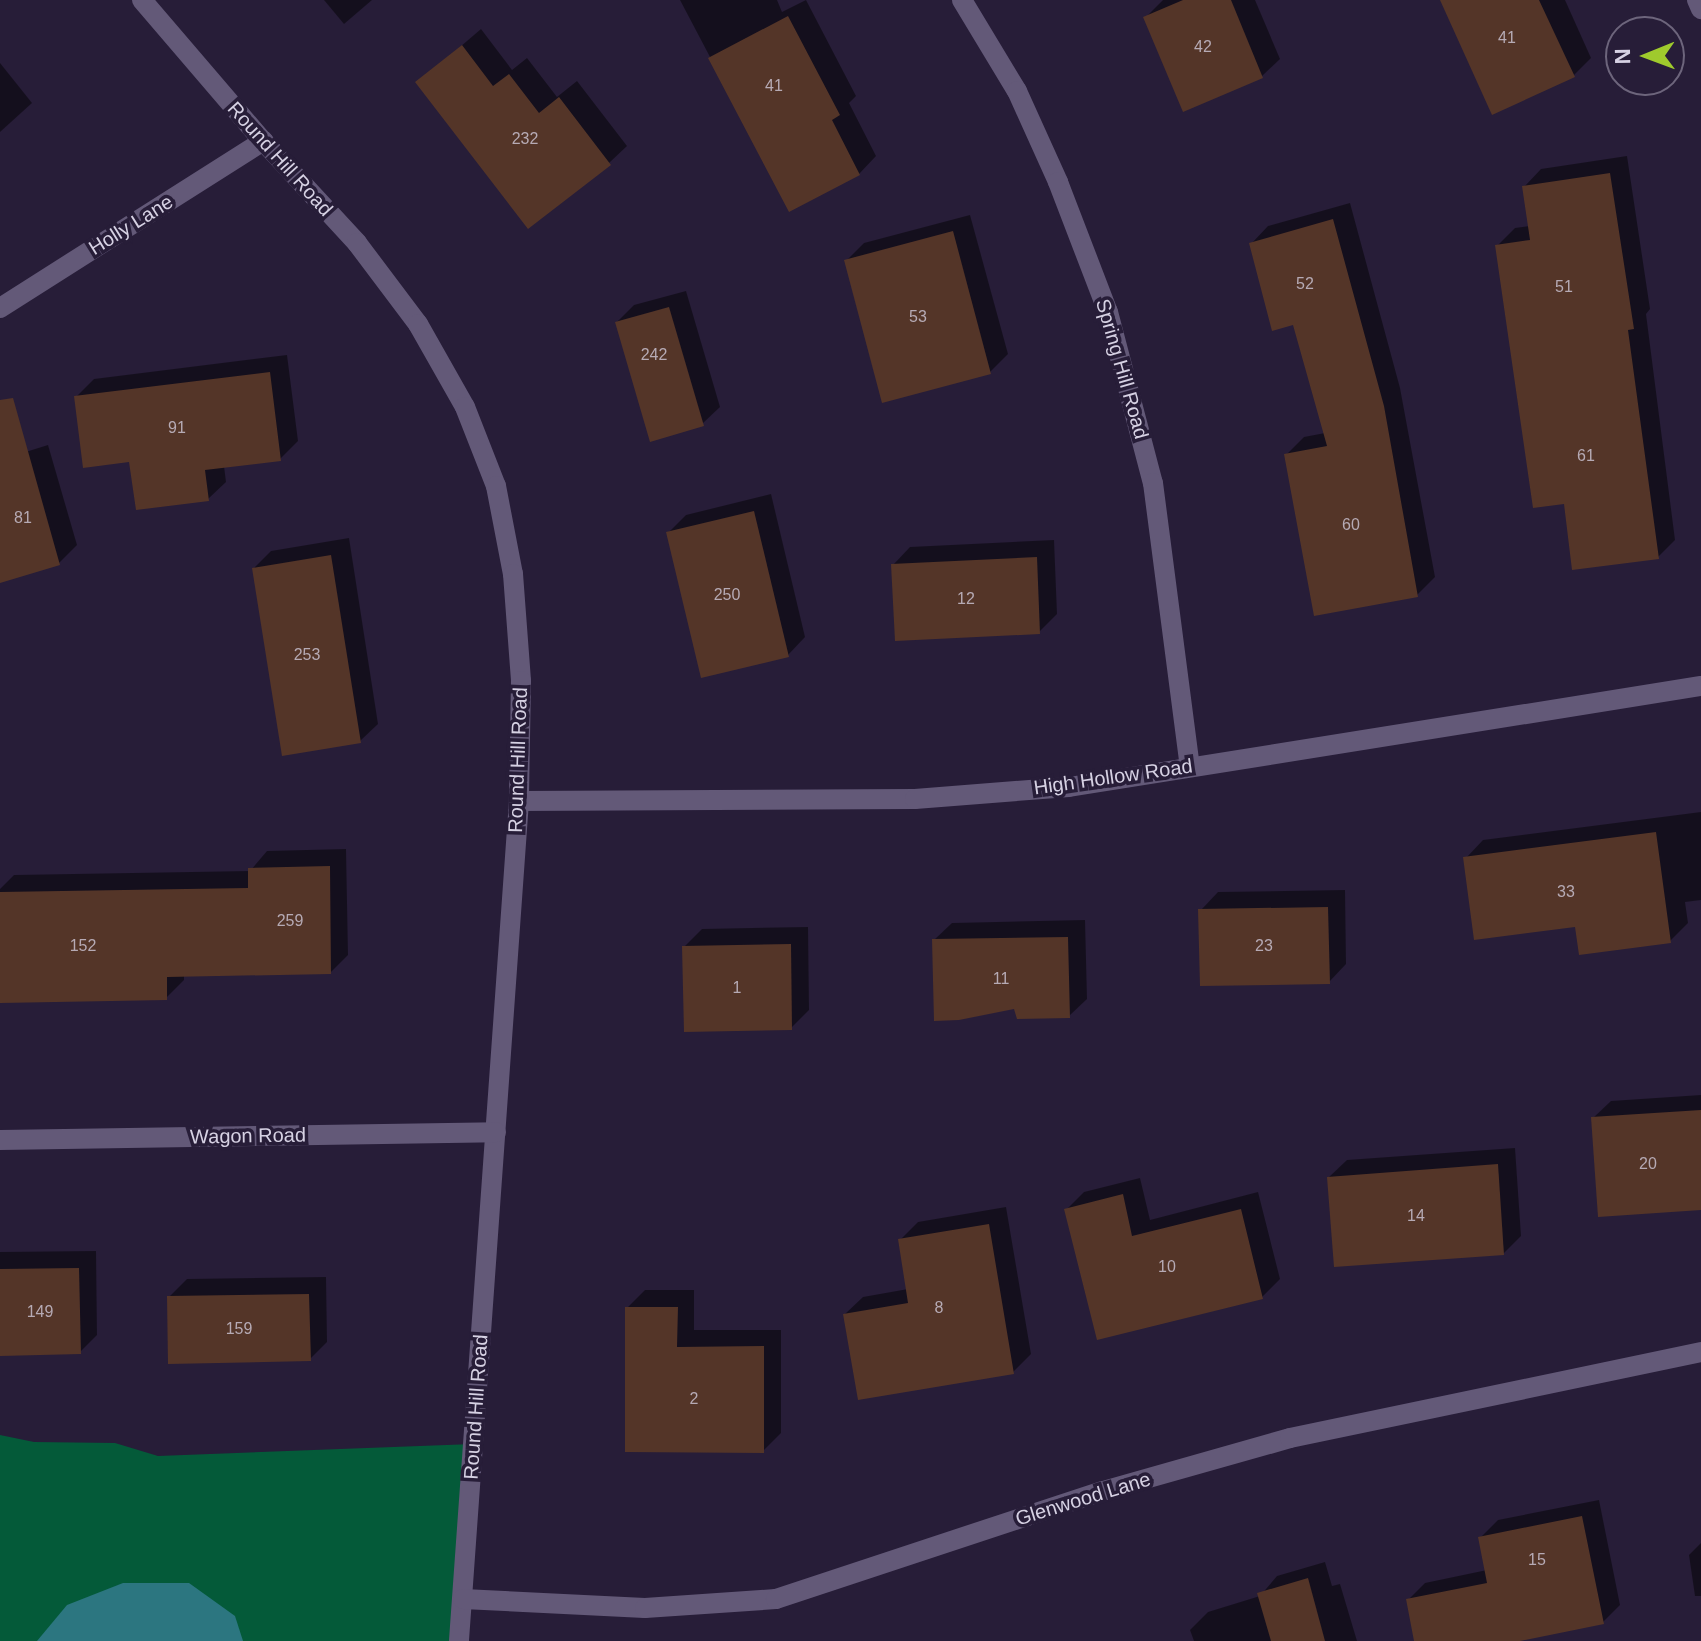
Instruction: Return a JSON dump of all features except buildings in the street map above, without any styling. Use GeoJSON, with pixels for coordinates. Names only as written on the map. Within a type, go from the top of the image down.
{"type":"FeatureCollection","features":[{"type":"Feature","properties":{"kind":"street","name":"Round Hill Road"},"geometry":{"type":"LineString","coordinates":[[142,0],[263,141],[357,243],[410,312],[470,420],[496,486],[513,574],[521,681],[519,801],[459,1641]]}},
{"type":"Feature","properties":{"kind":"street","name":"Spring Hill Road"},"geometry":{"type":"LineString","coordinates":[[962,0],[1017,91],[1058,182],[1108,312],[1153,483],[1190,766]]}},
{"type":"Feature","properties":{"kind":"street"},"geometry":{"type":"LineString","coordinates":[[1697,0],[1701,9]]}},
{"type":"Feature","properties":{"kind":"street","name":"Holly Lane"},"geometry":{"type":"LineString","coordinates":[[0,308],[263,141]]}},
{"type":"Feature","properties":{"kind":"street","name":"High Hollow Road"},"geometry":{"type":"LineString","coordinates":[[519,801],[915,799],[1069,787],[1701,686]]}},
{"type":"Feature","properties":{"kind":"street","name":"Wagon Road"},"geometry":{"type":"LineString","coordinates":[[0,1140],[496,1132]]}},
{"type":"Feature","properties":{"kind":"street","name":"Glenwood Lane"},"geometry":{"type":"LineString","coordinates":[[463,1599],[645,1608],[776,1599],[1103,1491],[1290,1438],[1701,1352]]}},
{"type":"Feature","properties":{"kind":"shaded area"},"geometry":{"type":"Polygon","coordinates":[[[0,1435],[34,1442],[115,1443],[158,1456],[473,1444],[459,1641],[0,1641],[0,1435]]]}},
{"type":"Feature","properties":{"kind":"shaded area"},"geometry":{"type":"Polygon","coordinates":[[[123,1583],[189,1583],[235,1616],[243,1641],[37,1641],[67,1605],[123,1583]]]}}]}
